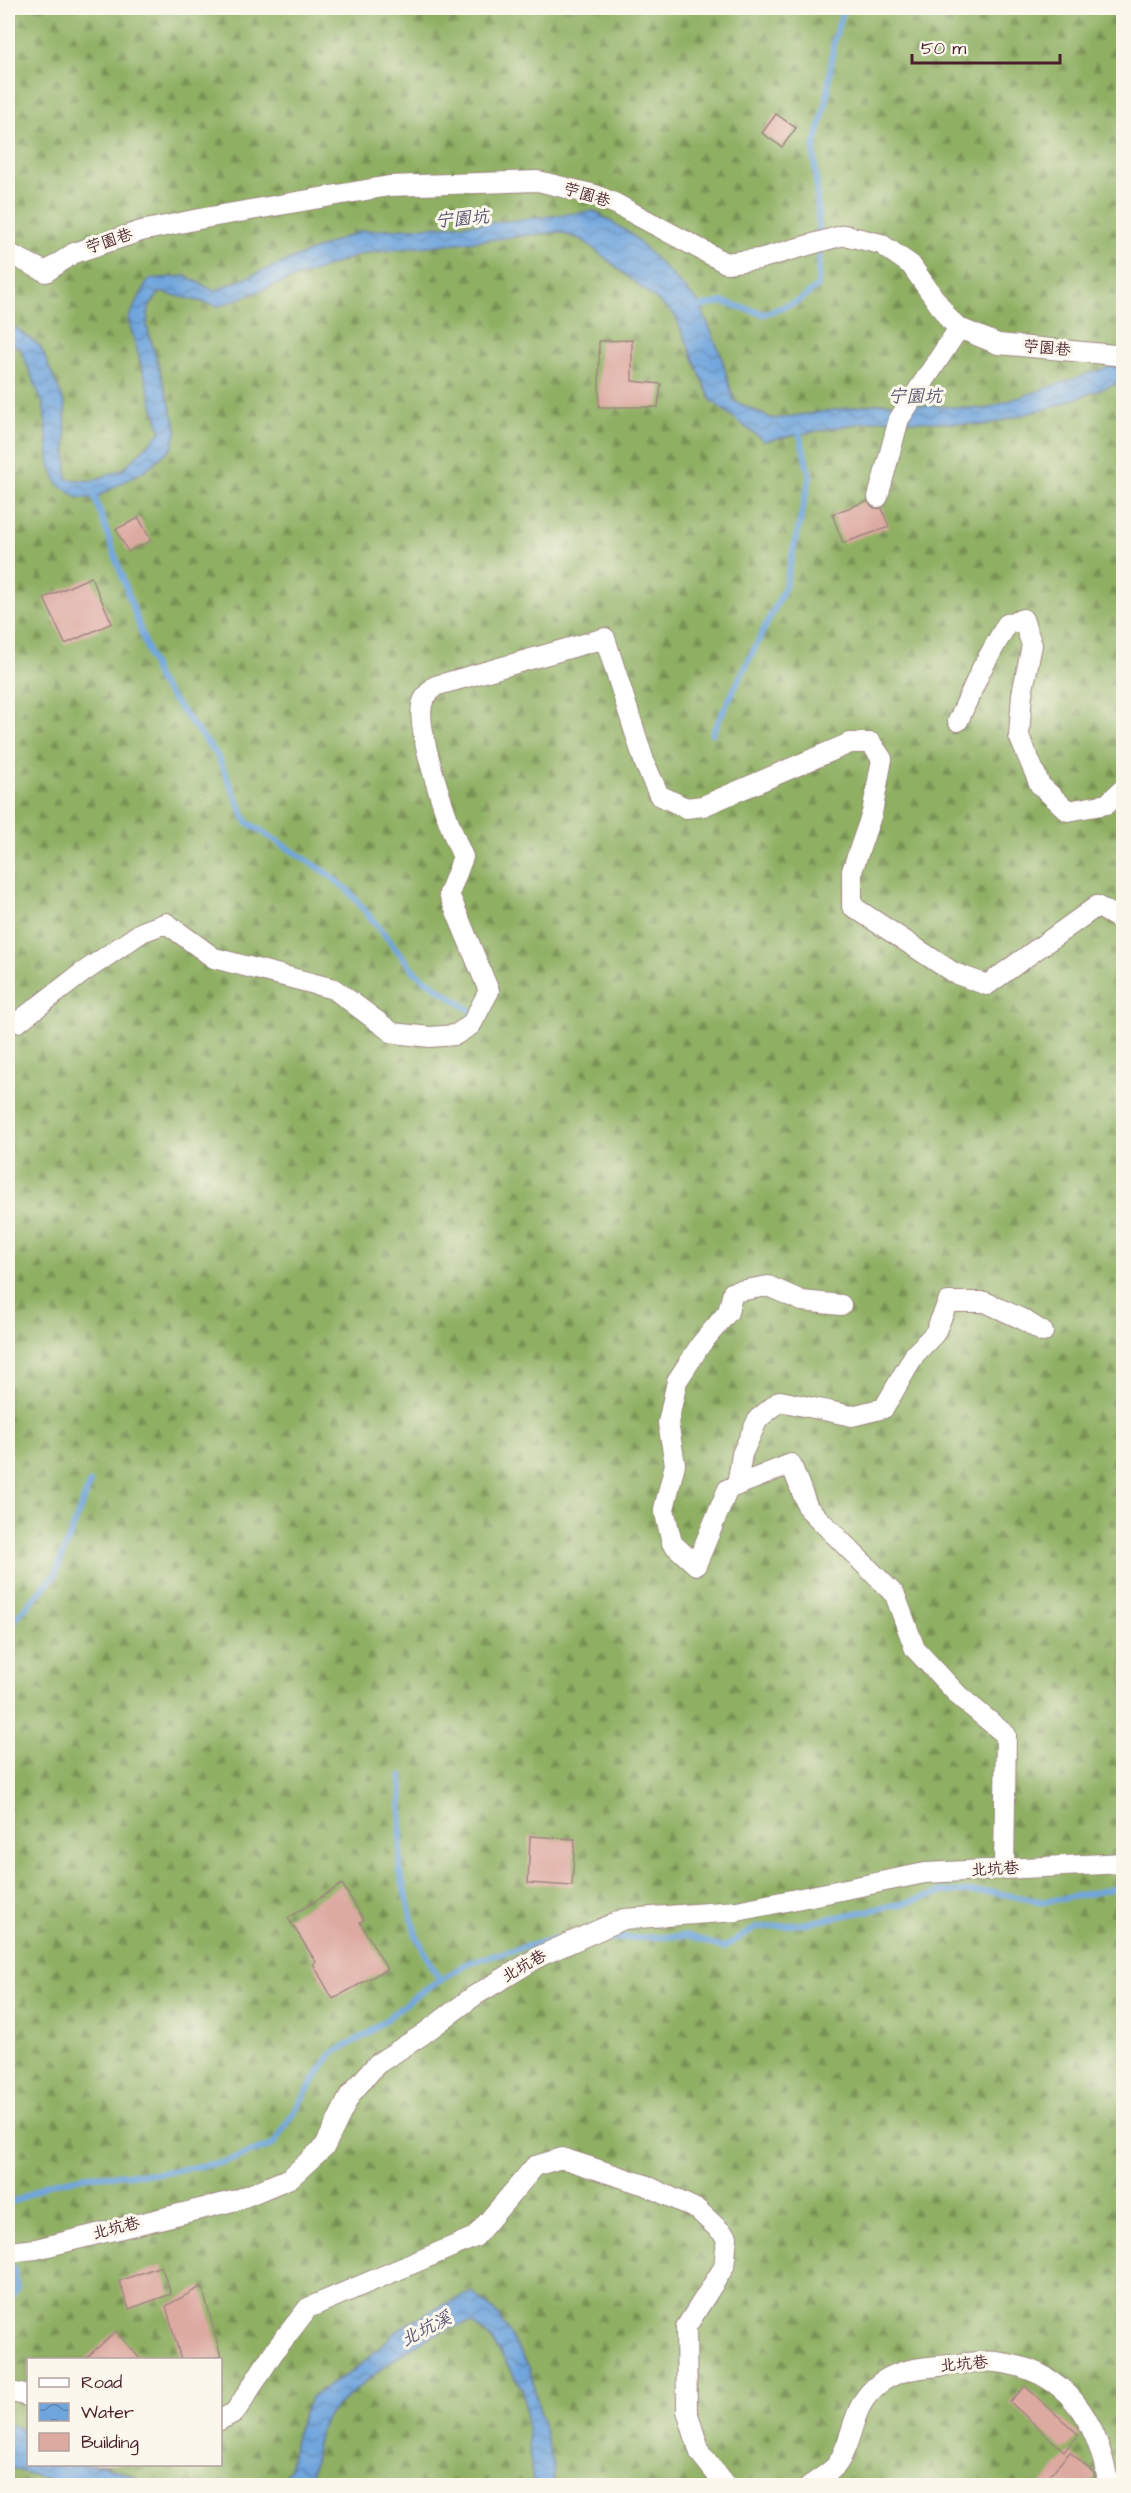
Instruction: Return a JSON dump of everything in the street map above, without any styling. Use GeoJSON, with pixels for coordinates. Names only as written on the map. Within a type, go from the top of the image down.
{"type":"FeatureCollection","features":[{"type":"Feature","properties":{"kind":"street","name":"苧園巷"},"geometry":{"type":"LineString","coordinates":[[8,253],[46,272],[74,253],[141,231],[199,219],[389,186],[538,181],[594,195],[616,204],[726,263],[759,259],[844,235],[881,244],[911,265],[949,319],[959,328],[998,344],[1115,355],[1124,358]]}},
{"type":"Feature","properties":{"kind":"street"},"geometry":{"type":"LineString","coordinates":[[878,497],[899,419],[959,328]]}},
{"type":"Feature","properties":{"kind":"street"},"geometry":{"type":"LineString","coordinates":[[958,721],[981,670],[1007,624],[1023,619],[1032,645],[1022,694],[1019,736],[1040,785],[1068,811],[1107,804],[1124,788]]}},
{"type":"Feature","properties":{"kind":"street"},"geometry":{"type":"LineString","coordinates":[[8,1020],[18,1022],[82,973],[142,932],[166,923],[214,958],[334,989],[393,1032],[430,1037],[455,1035],[471,1024],[489,991],[449,894],[463,857],[450,829],[421,724],[422,702],[435,686],[605,638],[645,764],[659,795],[686,808],[703,806],[850,743],[871,743],[882,759],[872,813],[852,871],[852,906],[954,973],[987,985],[1097,906],[1124,922]]}},
{"type":"Feature","properties":{"kind":"street"},"geometry":{"type":"LineString","coordinates":[[841,1305],[802,1301],[768,1286],[733,1292],[728,1312],[701,1344],[677,1381],[668,1423],[675,1464],[664,1509],[672,1543],[696,1565],[728,1489],[791,1464],[808,1508],[895,1595],[915,1649],[958,1696],[1006,1735],[1004,1869]]}},
{"type":"Feature","properties":{"kind":"street"},"geometry":{"type":"LineString","coordinates":[[737,1485],[742,1454],[758,1419],[780,1401],[852,1416],[884,1408],[915,1354],[935,1334],[948,1302],[985,1302],[1022,1319],[1043,1332]]}},
{"type":"Feature","properties":{"kind":"street","name":"北坑巷"},"geometry":{"type":"LineString","coordinates":[[8,2252],[36,2248],[237,2200],[290,2178],[325,2146],[350,2095],[377,2064],[422,2035],[474,1996],[542,1955],[624,1919],[737,1911],[925,1873],[1124,1863]]}},
{"type":"Feature","properties":{"kind":"street"},"geometry":{"type":"LineString","coordinates":[[222,2419],[235,2412],[273,2353],[308,2308],[475,2237],[535,2166],[562,2158],[645,2185],[698,2210],[728,2237],[724,2267],[686,2327],[687,2411],[700,2453],[726,2486]]}},
{"type":"Feature","properties":{"kind":"street","name":"北坑巷"},"geometry":{"type":"LineString","coordinates":[[810,2486],[838,2464],[861,2403],[881,2383],[913,2369],[994,2361],[1034,2370],[1062,2387],[1088,2420],[1104,2455],[1109,2486]]}},
{"type":"Feature","properties":{"kind":"street"},"geometry":{"type":"LineString","coordinates":[[8,2391],[27,2396]]}},
{"type":"Feature","properties":{"kind":"green space"},"geometry":{"type":"Polygon","coordinates":[[[8,8],[1123,8],[1123,2485],[8,2486],[8,8]]]}},
{"type":"Feature","properties":{"kind":"water"},"geometry":{"type":"Polygon","coordinates":[[[594,211],[631,234],[699,303],[721,355],[734,401],[773,419],[882,403],[985,409],[1123,362],[1123,381],[1059,405],[986,425],[882,419],[764,441],[711,400],[675,315],[583,240],[559,232],[364,253],[219,306],[160,292],[149,307],[147,327],[177,429],[172,448],[145,470],[95,498],[79,498],[58,484],[50,465],[44,407],[21,349],[8,341],[8,322],[40,346],[65,404],[67,479],[92,481],[123,469],[161,432],[128,319],[149,279],[186,276],[214,291],[360,231],[490,223],[594,211]]]}},
{"type":"Feature","properties":{"kind":"water","name":"北坑溪"},"geometry":{"type":"Polygon","coordinates":[[[473,2292],[499,2316],[529,2367],[554,2469],[553,2485],[533,2485],[523,2389],[491,2339],[473,2323],[457,2326],[423,2340],[376,2373],[328,2415],[318,2439],[310,2485],[277,2485],[289,2470],[297,2430],[311,2397],[357,2368],[400,2328],[473,2292]]]}},
{"type":"Feature","properties":{"kind":"water"},"geometry":{"type":"Polygon","coordinates":[[[8,2423],[27,2432],[27,2466],[106,2466],[136,2477],[150,2485],[65,2485],[8,2467],[8,2423]]]}},
{"type":"Feature","properties":{"kind":"building"},"geometry":{"type":"Polygon","coordinates":[[[776,114],[796,128],[782,147],[762,133],[776,114]]]}},
{"type":"Feature","properties":{"kind":"building"},"geometry":{"type":"Polygon","coordinates":[[[632,340],[632,381],[661,384],[658,407],[599,407],[599,341],[632,340]]]}},
{"type":"Feature","properties":{"kind":"building"},"geometry":{"type":"Polygon","coordinates":[[[867,501],[874,508],[882,508],[889,527],[843,543],[832,514],[867,501]]]}},
{"type":"Feature","properties":{"kind":"building"},"geometry":{"type":"Polygon","coordinates":[[[139,518],[151,541],[128,552],[116,529],[139,518]]]}},
{"type":"Feature","properties":{"kind":"building"},"geometry":{"type":"Polygon","coordinates":[[[91,577],[112,623],[65,644],[44,598],[91,577]]]}},
{"type":"Feature","properties":{"kind":"building"},"geometry":{"type":"Polygon","coordinates":[[[530,1836],[575,1839],[572,1886],[528,1883],[530,1836]]]}},
{"type":"Feature","properties":{"kind":"building"},"geometry":{"type":"Polygon","coordinates":[[[342,1884],[364,1920],[360,1922],[387,1969],[333,1999],[313,1964],[316,1962],[288,1918],[342,1884]]]}},
{"type":"Feature","properties":{"kind":"building"},"geometry":{"type":"Polygon","coordinates":[[[161,2266],[171,2294],[129,2309],[119,2281],[161,2266]]]}},
{"type":"Feature","properties":{"kind":"building"},"geometry":{"type":"Polygon","coordinates":[[[202,2286],[221,2358],[180,2358],[166,2306],[202,2286]]]}},
{"type":"Feature","properties":{"kind":"building"},"geometry":{"type":"Polygon","coordinates":[[[116,2331],[139,2358],[86,2358],[116,2331]]]}},
{"type":"Feature","properties":{"kind":"building"},"geometry":{"type":"Polygon","coordinates":[[[1025,2386],[1079,2435],[1064,2451],[1010,2402],[1025,2386]]]}},
{"type":"Feature","properties":{"kind":"building"},"geometry":{"type":"Polygon","coordinates":[[[1070,2452],[1094,2473],[1095,2478],[1088,2486],[1040,2486],[1070,2452]]]}},
{"type":"Feature","properties":{"kind":"waterway"},"geometry":{"type":"LineString","coordinates":[[694,308],[723,302],[764,314],[799,301],[818,286],[820,244],[814,148],[827,99],[834,40],[844,8]]}},
{"type":"Feature","properties":{"kind":"waterway"},"geometry":{"type":"LineString","coordinates":[[712,734],[785,587],[810,477],[798,428]]}},
{"type":"Feature","properties":{"kind":"waterway"},"geometry":{"type":"LineString","coordinates":[[93,492],[158,681],[217,755],[247,822],[324,871],[348,890],[416,973],[470,1010]]}},
{"type":"Feature","properties":{"kind":"waterway"},"geometry":{"type":"LineString","coordinates":[[8,1627],[55,1575],[90,1483]]}},
{"type":"Feature","properties":{"kind":"waterway"},"geometry":{"type":"LineString","coordinates":[[402,1775],[400,1872],[416,1935],[440,1981]]}},
{"type":"Feature","properties":{"kind":"waterway"},"geometry":{"type":"LineString","coordinates":[[601,1939],[689,1936],[723,1948],[756,1928],[802,1924],[906,1903],[942,1892],[992,1892],[1044,1902],[1124,1887]]}},
{"type":"Feature","properties":{"kind":"waterway"},"geometry":{"type":"LineString","coordinates":[[8,2203],[21,2199],[47,2184],[87,2176],[160,2173],[224,2162],[273,2145],[330,2055],[369,2033],[418,1994],[470,1962],[557,1938]]}},
{"type":"Feature","properties":{"kind":"waterway"},"geometry":{"type":"LineString","coordinates":[[8,2302],[18,2288],[13,2267]]}},
{"type":"Feature","properties":{"kind":"water label","name":"宁園坑"},"geometry":{"type":"Point","coordinates":[462,219]}},
{"type":"Feature","properties":{"kind":"water label","name":"宁園坑"},"geometry":{"type":"Point","coordinates":[915,396]}}]}
